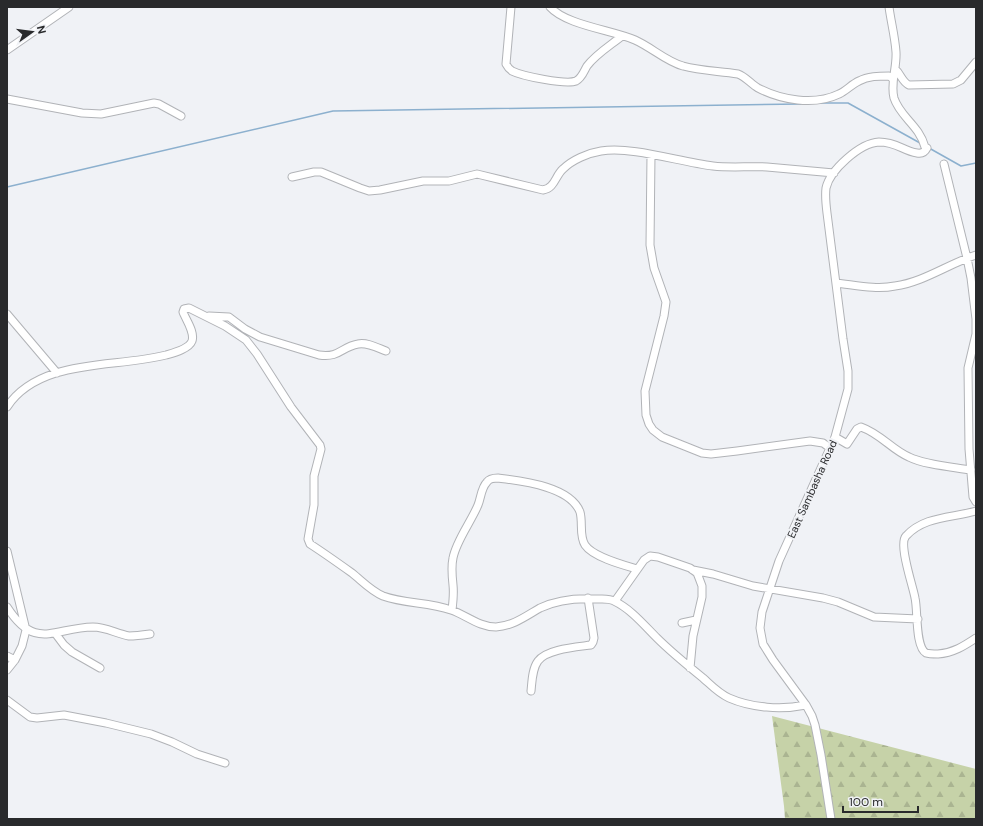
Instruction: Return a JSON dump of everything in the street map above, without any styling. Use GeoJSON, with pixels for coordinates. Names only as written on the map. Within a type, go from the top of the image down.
{"type":"FeatureCollection","features":[{"type":"Feature","properties":{"kind":"street"},"geometry":{"type":"LineString","coordinates":[[7,50],[69,7]]}},
{"type":"Feature","properties":{"kind":"street"},"geometry":{"type":"LineString","coordinates":[[511,7],[506,64],[510,70],[521,75],[559,82],[576,81],[581,77],[592,62],[622,36]]}},
{"type":"Feature","properties":{"kind":"street"},"geometry":{"type":"LineString","coordinates":[[550,7],[554,11],[568,18],[641,43],[681,66],[738,74],[764,91],[792,99],[812,100],[833,96],[844,92],[859,81],[869,78],[889,76],[893,79],[896,52],[889,7]]}},
{"type":"Feature","properties":{"kind":"street"},"geometry":{"type":"LineString","coordinates":[[895,69],[905,83],[909,85],[946,85],[958,82],[976,62]]}},
{"type":"Feature","properties":{"kind":"street","name":"East Sambasha Road"},"geometry":{"type":"LineString","coordinates":[[831,819],[815,725],[806,705],[766,649],[760,634],[760,619],[779,561],[835,437],[848,389],[848,371],[826,201],[826,189],[834,173],[847,159],[868,145],[878,142],[895,144],[917,153],[924,152],[927,148],[925,147],[917,130],[904,115],[896,102],[893,89],[893,79]]}},
{"type":"Feature","properties":{"kind":"street"},"geometry":{"type":"LineString","coordinates":[[7,99],[82,113],[101,114],[154,103],[159,104],[181,116]]}},
{"type":"Feature","properties":{"kind":"street"},"geometry":{"type":"LineString","coordinates":[[292,177],[321,172],[360,188],[380,190],[423,181],[449,181],[477,174],[543,190],[551,187],[562,170],[570,164],[589,154],[602,151],[617,151],[651,155],[714,166],[769,167],[834,173]]}},
{"type":"Feature","properties":{"kind":"street"},"geometry":{"type":"LineString","coordinates":[[651,155],[650,245],[654,268],[666,302],[664,316],[645,390],[646,415],[649,424],[653,430],[662,437],[702,453],[711,454],[810,441],[823,443],[830,448]]}},
{"type":"Feature","properties":{"kind":"street"},"geometry":{"type":"LineString","coordinates":[[944,164],[967,258],[976,319],[976,334],[968,368],[970,470],[973,497],[976,502]]}},
{"type":"Feature","properties":{"kind":"street"},"geometry":{"type":"LineString","coordinates":[[836,283],[861,286],[892,287],[927,276],[976,255]]}},
{"type":"Feature","properties":{"kind":"street"},"geometry":{"type":"LineString","coordinates":[[7,407],[18,393],[35,382],[57,373],[107,363],[165,355],[173,353],[189,345],[192,341],[192,331],[183,312],[184,309],[189,308],[207,316],[240,336],[252,347],[291,407],[320,445],[321,449],[314,476],[314,505],[308,540],[310,544],[337,562],[375,592],[396,599],[433,605],[452,610],[477,622],[488,626],[497,627],[520,620],[542,608],[570,600],[588,598],[608,599],[615,601],[634,615],[690,668],[716,690],[729,698],[774,708],[793,708],[806,705]]}},
{"type":"Feature","properties":{"kind":"street"},"geometry":{"type":"LineString","coordinates":[[7,314],[57,373]]}},
{"type":"Feature","properties":{"kind":"street"},"geometry":{"type":"LineString","coordinates":[[207,316],[229,318],[260,337],[319,355],[334,355],[354,345],[362,343],[386,350]]}},
{"type":"Feature","properties":{"kind":"street"},"geometry":{"type":"LineString","coordinates":[[835,437],[845,444],[848,444],[857,429],[861,427],[878,435],[909,457],[936,464],[970,470]]}},
{"type":"Feature","properties":{"kind":"street"},"geometry":{"type":"LineString","coordinates":[[452,610],[453,556],[457,545],[472,520],[479,503],[483,487],[491,479],[498,478],[544,486],[564,494],[570,498],[579,509],[583,540],[587,547],[597,555],[637,569]]}},
{"type":"Feature","properties":{"kind":"street"},"geometry":{"type":"LineString","coordinates":[[976,511],[944,517],[925,523],[904,538],[905,554],[915,598],[919,643],[924,652],[930,654],[944,653],[955,650],[976,638]]}},
{"type":"Feature","properties":{"kind":"street"},"geometry":{"type":"LineString","coordinates":[[7,551],[26,630],[22,646],[15,660],[7,670]]}},
{"type":"Feature","properties":{"kind":"street"},"geometry":{"type":"LineString","coordinates":[[615,601],[646,558],[654,556],[693,570],[713,574],[753,586],[838,602],[874,617],[918,619]]}},
{"type":"Feature","properties":{"kind":"street"},"geometry":{"type":"LineString","coordinates":[[690,668],[693,636],[702,590],[699,578],[693,570]]}},
{"type":"Feature","properties":{"kind":"street"},"geometry":{"type":"LineString","coordinates":[[531,691],[537,662],[542,656],[566,649],[590,645],[593,642],[594,638],[588,598]]}},
{"type":"Feature","properties":{"kind":"street"},"geometry":{"type":"LineString","coordinates":[[7,607],[26,630],[42,634],[94,627],[106,628],[128,636],[150,634]]}},
{"type":"Feature","properties":{"kind":"street"},"geometry":{"type":"LineString","coordinates":[[682,622],[696,620]]}},
{"type":"Feature","properties":{"kind":"street"},"geometry":{"type":"LineString","coordinates":[[55,633],[64,645],[72,652],[100,668]]}},
{"type":"Feature","properties":{"kind":"street"},"geometry":{"type":"LineString","coordinates":[[7,656],[15,660]]}},
{"type":"Feature","properties":{"kind":"street"},"geometry":{"type":"LineString","coordinates":[[7,700],[30,717],[37,718],[64,715],[106,723],[151,734],[198,754],[225,763]]}},
{"type":"Feature","properties":{"kind":"green space"},"geometry":{"type":"Polygon","coordinates":[[[772,716],[976,769],[976,819],[785,819],[772,716]]]}},
{"type":"Feature","properties":{"kind":"waterway"},"geometry":{"type":"LineString","coordinates":[[818,103],[848,103],[920,143]]}},
{"type":"Feature","properties":{"kind":"waterway"},"geometry":{"type":"LineString","coordinates":[[7,187],[333,111],[801,104]]}},
{"type":"Feature","properties":{"kind":"waterway"},"geometry":{"type":"LineString","coordinates":[[929,148],[961,166],[976,163]]}}]}
